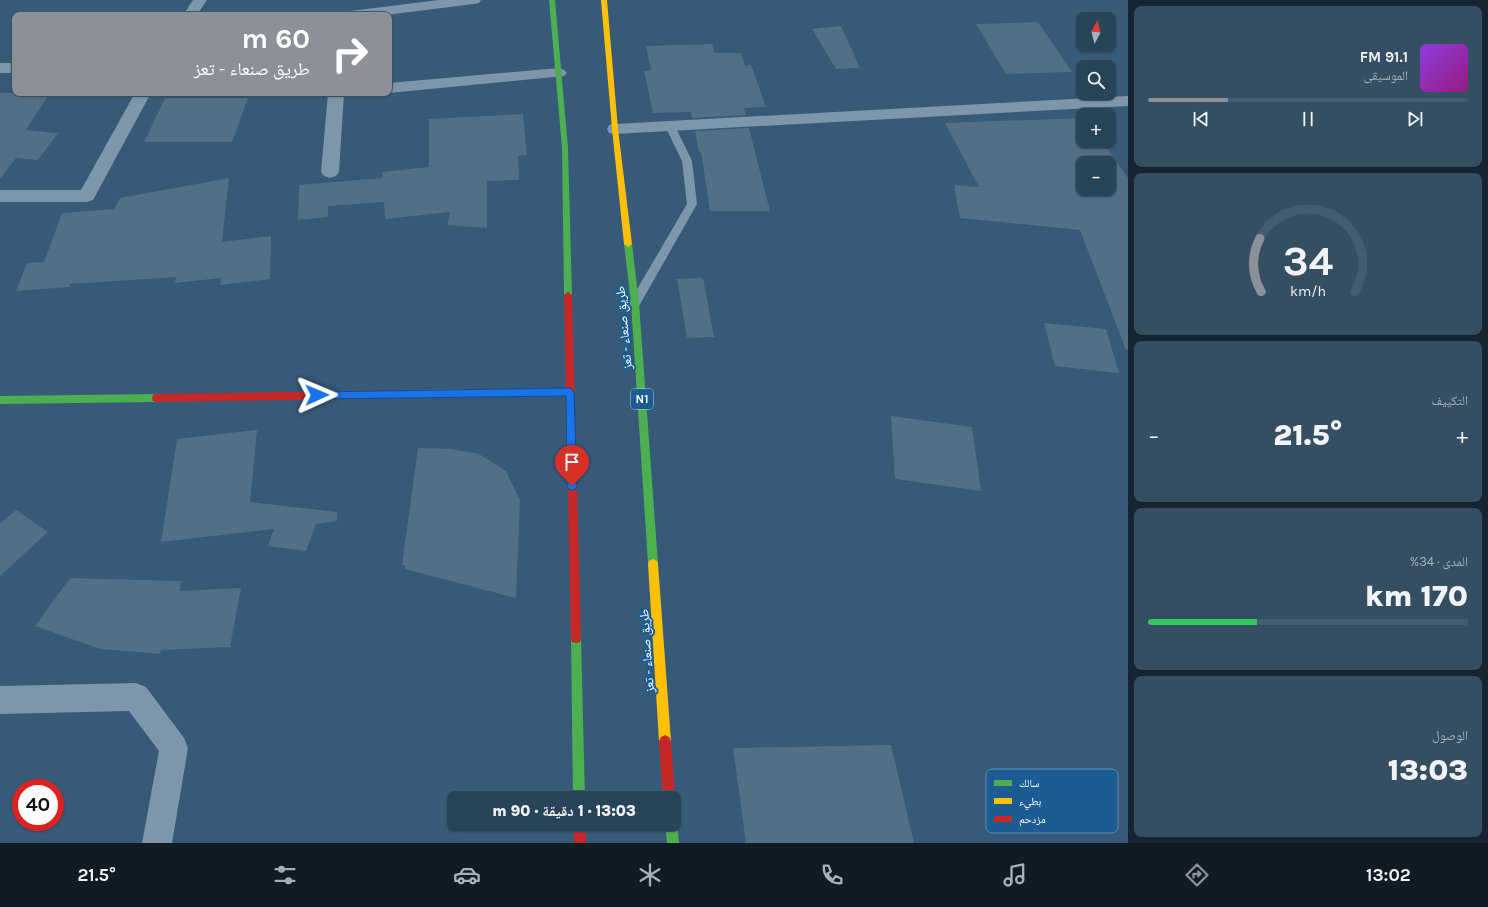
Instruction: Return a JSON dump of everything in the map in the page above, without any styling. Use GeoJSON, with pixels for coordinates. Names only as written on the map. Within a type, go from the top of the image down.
{"type":"FeatureCollection","features":[{"type":"Feature","properties":{"kind":"main road"},"geometry":{"type":"LineString","coordinates":[[552,0],[565,148],[579,791]]}},
{"type":"Feature","properties":{"kind":"main road","name":"طريق صنعاء - تعز"},"geometry":{"type":"LineString","coordinates":[[604,0],[614,129],[635,303],[669,791]]}},
{"type":"Feature","properties":{"kind":"main road"},"geometry":{"type":"LineString","coordinates":[[0,400],[570,392]]}},
{"type":"Feature","properties":{"kind":"main road"},"geometry":{"type":"LineString","coordinates":[[580,831],[580,843]]}},
{"type":"Feature","properties":{"kind":"main road"},"geometry":{"type":"LineString","coordinates":[[672,831],[673,843]]}},
{"type":"Feature","properties":{"kind":"street"},"geometry":{"type":"LineString","coordinates":[[192,12],[200,0]]}},
{"type":"Feature","properties":{"kind":"street"},"geometry":{"type":"LineString","coordinates":[[351,12],[353,0]]}},
{"type":"Feature","properties":{"kind":"street"},"geometry":{"type":"LineString","coordinates":[[375,12],[474,0]]}},
{"type":"Feature","properties":{"kind":"street"},"geometry":{"type":"LineString","coordinates":[[0,68],[12,68]]}},
{"type":"Feature","properties":{"kind":"street"},"geometry":{"type":"LineString","coordinates":[[392,88],[559,73]]}},
{"type":"Feature","properties":{"kind":"street"},"geometry":{"type":"LineString","coordinates":[[0,196],[87,196],[141,96]]}},
{"type":"Feature","properties":{"kind":"street"},"geometry":{"type":"LineString","coordinates":[[330,172],[336,96]]}},
{"type":"Feature","properties":{"kind":"street"},"geometry":{"type":"LineString","coordinates":[[614,129],[1128,101]]}},
{"type":"Feature","properties":{"kind":"street"},"geometry":{"type":"LineString","coordinates":[[0,700],[136,697],[174,748],[157,843]]}},
{"type":"Feature","properties":{"kind":"lane"},"geometry":{"type":"LineString","coordinates":[[635,303],[692,204],[687,161],[670,126]]}},
{"type":"Feature","properties":{"kind":"building"},"geometry":{"type":"Polygon","coordinates":[[[1038,22],[1072,72],[1006,74],[976,24],[1038,22]]]}},
{"type":"Feature","properties":{"kind":"building"},"geometry":{"type":"Polygon","coordinates":[[[841,26],[860,68],[836,69],[812,29],[841,26]]]}},
{"type":"Feature","properties":{"kind":"building"},"geometry":{"type":"Polygon","coordinates":[[[712,44],[715,53],[741,53],[745,66],[751,65],[766,107],[744,108],[746,115],[692,118],[691,112],[653,113],[644,71],[651,70],[646,46],[712,44]]]}},
{"type":"Feature","properties":{"kind":"building"},"geometry":{"type":"Polygon","coordinates":[[[0,93],[12,93],[12,96],[48,96],[26,130],[58,133],[38,160],[16,158],[0,179],[0,93]]]}},
{"type":"Feature","properties":{"kind":"building"},"geometry":{"type":"Polygon","coordinates":[[[165,98],[248,98],[232,142],[144,142],[165,98]]]}},
{"type":"Feature","properties":{"kind":"building"},"geometry":{"type":"Polygon","coordinates":[[[523,114],[527,155],[518,156],[519,180],[487,181],[487,228],[447,225],[450,212],[385,219],[384,202],[328,206],[328,217],[298,220],[299,185],[383,178],[382,172],[429,167],[429,119],[523,114]]]}},
{"type":"Feature","properties":{"kind":"building"},"geometry":{"type":"Polygon","coordinates":[[[1076,118],[1076,148],[1107,148],[1113,156],[1076,156],[1076,196],[1116,196],[1116,161],[1128,178],[1128,349],[1126,350],[1080,230],[960,218],[954,185],[979,187],[945,123],[1076,118]]]}},
{"type":"Feature","properties":{"kind":"building"},"geometry":{"type":"Polygon","coordinates":[[[749,128],[770,211],[710,211],[701,152],[699,152],[695,131],[749,128]]]}},
{"type":"Feature","properties":{"kind":"building"},"geometry":{"type":"Polygon","coordinates":[[[229,178],[222,242],[271,236],[270,279],[220,285],[221,278],[175,283],[176,277],[70,284],[69,287],[16,291],[27,263],[44,262],[62,213],[114,209],[120,198],[229,178]]]}},
{"type":"Feature","properties":{"kind":"building"},"geometry":{"type":"Polygon","coordinates":[[[703,278],[714,337],[687,338],[677,279],[703,278]]]}},
{"type":"Feature","properties":{"kind":"building"},"geometry":{"type":"Polygon","coordinates":[[[1044,323],[1106,329],[1119,373],[1055,366],[1044,323]]]}},
{"type":"Feature","properties":{"kind":"building"},"geometry":{"type":"Polygon","coordinates":[[[891,416],[972,427],[981,491],[895,479],[891,416]]]}},
{"type":"Feature","properties":{"kind":"building"},"geometry":{"type":"Polygon","coordinates":[[[257,430],[250,502],[337,512],[337,521],[316,524],[306,551],[268,546],[274,529],[161,542],[177,439],[257,430]]]}},
{"type":"Feature","properties":{"kind":"building"},"geometry":{"type":"Polygon","coordinates":[[[418,448],[451,449],[479,454],[506,471],[520,500],[516,598],[405,569],[405,565],[402,565],[418,448]]]}},
{"type":"Feature","properties":{"kind":"building"},"geometry":{"type":"Polygon","coordinates":[[[16,510],[48,532],[0,576],[0,524],[16,510]]]}},
{"type":"Feature","properties":{"kind":"building"},"geometry":{"type":"Polygon","coordinates":[[[70,578],[182,581],[179,591],[241,588],[230,647],[161,650],[160,654],[100,649],[35,626],[70,578]]]}},
{"type":"Feature","properties":{"kind":"building"},"geometry":{"type":"Polygon","coordinates":[[[891,745],[914,843],[746,843],[733,748],[891,745]]]}},
{"type":"Feature","properties":{"kind":"traffic: fast"},"geometry":{"type":"LineString","coordinates":[[552,0],[565,148],[568,295]]}},
{"type":"Feature","properties":{"kind":"traffic: fast"},"geometry":{"type":"LineString","coordinates":[[628,244],[635,303],[653,564]]}},
{"type":"Feature","properties":{"kind":"traffic: fast"},"geometry":{"type":"LineString","coordinates":[[407,394],[570,392]]}},
{"type":"Feature","properties":{"kind":"traffic: fast"},"geometry":{"type":"LineString","coordinates":[[0,400],[156,398]]}},
{"type":"Feature","properties":{"kind":"traffic: fast"},"geometry":{"type":"LineString","coordinates":[[576,638],[579,791]]}},
{"type":"Feature","properties":{"kind":"traffic: fast"},"geometry":{"type":"LineString","coordinates":[[672,831],[673,843]]}},
{"type":"Feature","properties":{"kind":"traffic: slow"},"geometry":{"type":"LineString","coordinates":[[604,0],[615,129],[628,244]]}},
{"type":"Feature","properties":{"kind":"traffic: slow"},"geometry":{"type":"LineString","coordinates":[[653,564],[665,741]]}},
{"type":"Feature","properties":{"kind":"traffic: jam"},"geometry":{"type":"LineString","coordinates":[[568,295],[576,638]]}},
{"type":"Feature","properties":{"kind":"traffic: jam"},"geometry":{"type":"LineString","coordinates":[[156,398],[407,394]]}},
{"type":"Feature","properties":{"kind":"traffic: jam"},"geometry":{"type":"LineString","coordinates":[[665,741],[669,791]]}},
{"type":"Feature","properties":{"kind":"traffic: jam"},"geometry":{"type":"LineString","coordinates":[[580,831],[580,843]]}},
{"type":"Feature","properties":{"kind":"route"},"geometry":{"type":"LineString","coordinates":[[317,395],[570,392],[572,486]]}}]}
